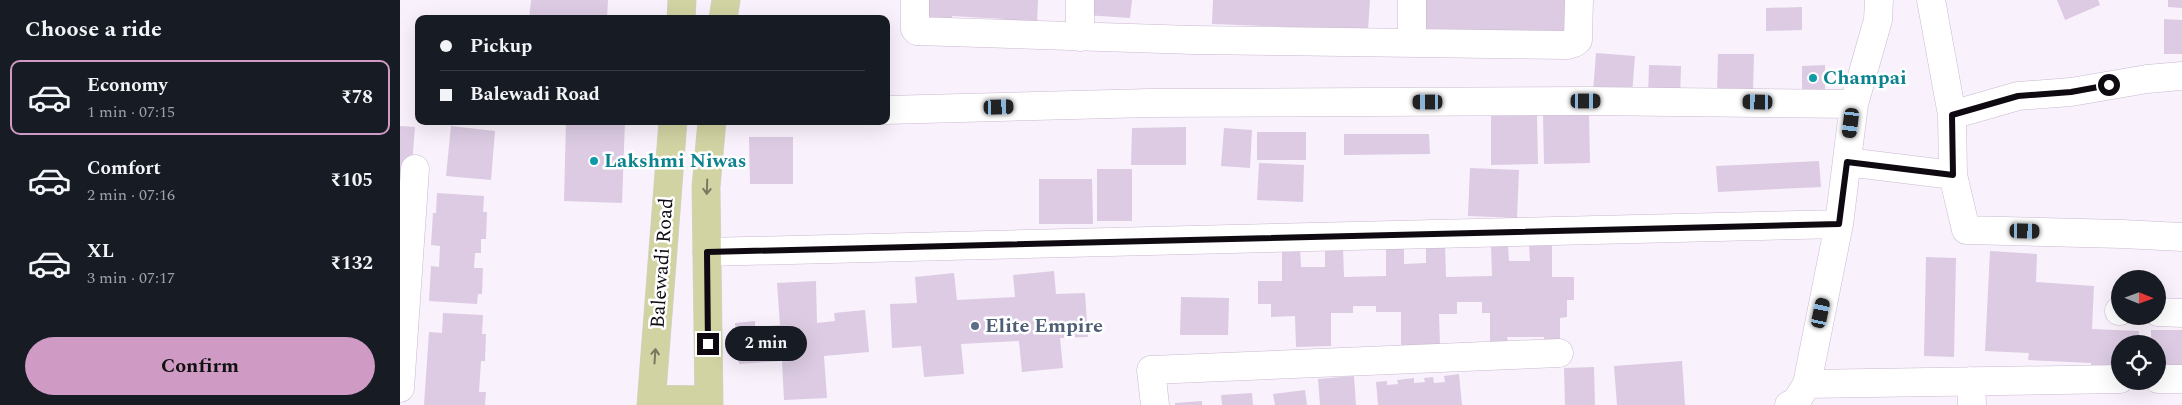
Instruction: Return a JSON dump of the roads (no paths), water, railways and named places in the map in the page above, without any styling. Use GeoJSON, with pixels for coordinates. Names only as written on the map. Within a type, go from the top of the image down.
{"type":"FeatureCollection","features":[{"type":"Feature","properties":{"kind":"main road"},"geometry":{"type":"LineString","coordinates":[[681,15],[682,0]]}},
{"type":"Feature","properties":{"kind":"main road"},"geometry":{"type":"LineString","coordinates":[[724,15],[726,0]]}},
{"type":"Feature","properties":{"kind":"main road","name":"Balewadi Road"},"geometry":{"type":"LineString","coordinates":[[652,402],[673,125]]}},
{"type":"Feature","properties":{"kind":"main road","name":"Balewadi Road"},"geometry":{"type":"LineString","coordinates":[[709,402],[706,187],[712,125]]}},
{"type":"Feature","properties":{"kind":"main road"},"geometry":{"type":"LineString","coordinates":[[652,402],[709,402]]}},
{"type":"Feature","properties":{"kind":"street"},"geometry":{"type":"LineString","coordinates":[[915,0],[915,28],[917,31],[1080,37],[1568,45],[1574,43],[1579,36],[1579,0]]}},
{"type":"Feature","properties":{"kind":"street"},"geometry":{"type":"LineString","coordinates":[[1080,0],[1080,37]]}},
{"type":"Feature","properties":{"kind":"street"},"geometry":{"type":"LineString","coordinates":[[1412,0],[1412,42]]}},
{"type":"Feature","properties":{"kind":"street"},"geometry":{"type":"LineString","coordinates":[[1789,405],[1796,402],[1807,384],[1839,224],[1854,104],[1878,20],[1879,0]]}},
{"type":"Feature","properties":{"kind":"street"},"geometry":{"type":"LineString","coordinates":[[1931,0],[1952,115],[1953,175],[1966,230],[2182,237]]}},
{"type":"Feature","properties":{"kind":"street"},"geometry":{"type":"LineString","coordinates":[[1952,115],[2018,96],[2071,92],[2147,79],[2182,76]]}},
{"type":"Feature","properties":{"kind":"street"},"geometry":{"type":"LineString","coordinates":[[890,110],[1160,103],[1586,101],[1854,104]]}},
{"type":"Feature","properties":{"kind":"street"},"geometry":{"type":"LineString","coordinates":[[1847,162],[1953,175]]}},
{"type":"Feature","properties":{"kind":"street"},"geometry":{"type":"LineString","coordinates":[[400,388],[415,169]]}},
{"type":"Feature","properties":{"kind":"street"},"geometry":{"type":"LineString","coordinates":[[707,252],[1839,224]]}},
{"type":"Feature","properties":{"kind":"street"},"geometry":{"type":"LineString","coordinates":[[2166,312],[2182,313]]}},
{"type":"Feature","properties":{"kind":"street"},"geometry":{"type":"LineString","coordinates":[[1155,405],[1151,370],[1559,353]]}},
{"type":"Feature","properties":{"kind":"street"},"geometry":{"type":"LineString","coordinates":[[2166,379],[2182,379]]}},
{"type":"Feature","properties":{"kind":"street"},"geometry":{"type":"LineString","coordinates":[[1807,384],[1839,394],[1971,393],[2111,381]]}},
{"type":"Feature","properties":{"kind":"place","name":"Champai"},"geometry":{"type":"Point","coordinates":[1813,78]}},
{"type":"Feature","properties":{"kind":"place","name":"Lakshmi Niwas"},"geometry":{"type":"Point","coordinates":[594,161]}},
{"type":"Feature","properties":{"kind":"place","name":"Elite Empire"},"geometry":{"type":"Point","coordinates":[975,326]}}]}
